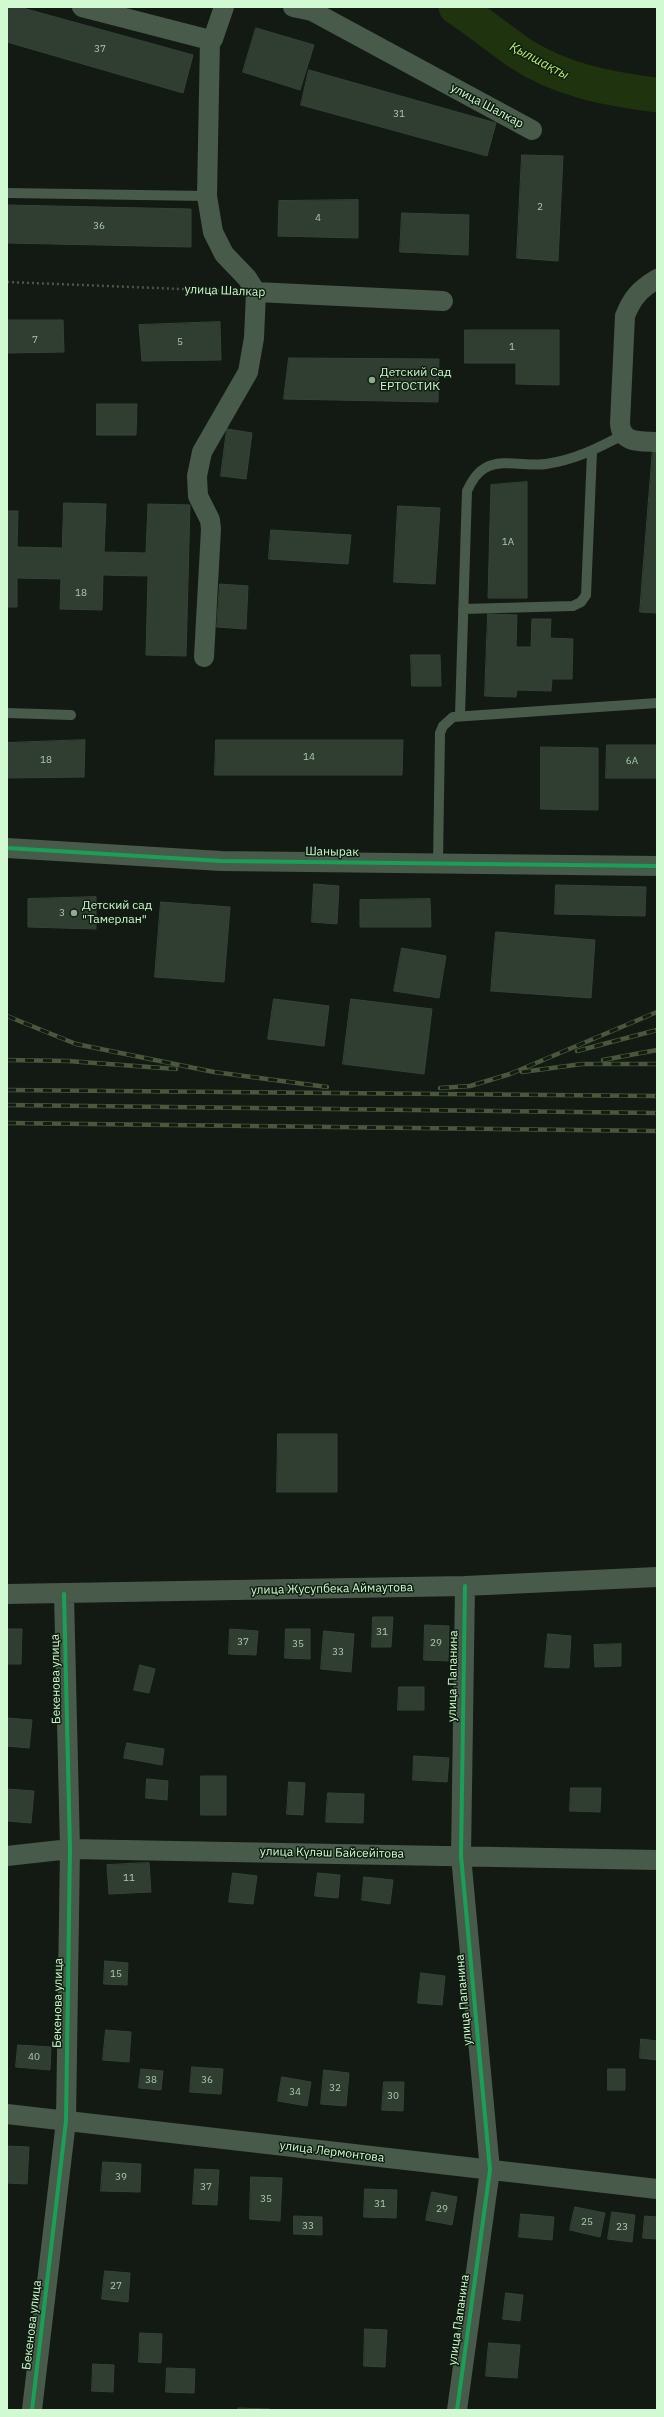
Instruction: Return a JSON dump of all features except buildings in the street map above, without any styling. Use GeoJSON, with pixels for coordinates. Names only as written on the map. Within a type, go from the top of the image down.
{"type":"FeatureCollection","features":[{"type":"Feature","properties":{"kind":"street"},"geometry":{"type":"LineString","coordinates":[[82,7],[210,40]]}},
{"type":"Feature","properties":{"kind":"street"},"geometry":{"type":"LineString","coordinates":[[204,657],[211,529],[210,520],[198,496],[197,476],[202,452],[248,372],[254,338],[256,292],[247,278],[224,254],[217,242],[213,232],[207,196],[210,40],[213,38],[224,7]]}},
{"type":"Feature","properties":{"kind":"street","name":"улица Шалкар"},"geometry":{"type":"LineString","coordinates":[[293,7],[312,11],[532,130]]}},
{"type":"Feature","properties":{"kind":"street"},"geometry":{"type":"LineString","coordinates":[[657,279],[643,287],[631,300],[625,316],[620,423],[623,435],[629,440],[657,442]]}},
{"type":"Feature","properties":{"kind":"street","name":"улица Шалкар"},"geometry":{"type":"LineString","coordinates":[[256,292],[444,302]]}},
{"type":"Feature","properties":{"kind":"street","name":"Шанырак"},"geometry":{"type":"LineString","coordinates":[[7,848],[222,861],[657,866]]}},
{"type":"Feature","properties":{"kind":"street","name":"улица Жусупбека Аймаутова"},"geometry":{"type":"LineString","coordinates":[[7,1594],[465,1586],[657,1577]]}},
{"type":"Feature","properties":{"kind":"street","name":"улица Папанина"},"geometry":{"type":"LineString","coordinates":[[457,2410],[490,2170],[461,1856],[465,1586]]}},
{"type":"Feature","properties":{"kind":"street","name":"Бекенова улица"},"geometry":{"type":"LineString","coordinates":[[32,2410],[66,2121],[70,1849],[64,1594]]}},
{"type":"Feature","properties":{"kind":"street","name":"улица Күләш Байсейітова"},"geometry":{"type":"LineString","coordinates":[[7,1856],[70,1849],[657,1860]]}},
{"type":"Feature","properties":{"kind":"street","name":"улица Лермонтова"},"geometry":{"type":"LineString","coordinates":[[7,2114],[657,2189]]}},
{"type":"Feature","properties":{"kind":"lane"},"geometry":{"type":"LineString","coordinates":[[7,193],[207,196]]}},
{"type":"Feature","properties":{"kind":"lane"},"geometry":{"type":"LineString","coordinates":[[460,715],[467,491],[471,481],[486,468],[495,464],[546,464],[592,452],[623,435]]}},
{"type":"Feature","properties":{"kind":"lane"},"geometry":{"type":"LineString","coordinates":[[463,609],[573,606],[584,599],[586,595],[592,452]]}},
{"type":"Feature","properties":{"kind":"lane"},"geometry":{"type":"LineString","coordinates":[[438,863],[440,733],[447,721],[460,715],[657,703]]}},
{"type":"Feature","properties":{"kind":"lane"},"geometry":{"type":"LineString","coordinates":[[7,713],[71,715]]}},
{"type":"Feature","properties":{"kind":"waterway","name":"Қылшақты"},"geometry":{"type":"LineString","coordinates":[[456,7],[518,52],[551,70],[585,82],[621,90],[657,95]]}},
{"type":"Feature","properties":{"kind":"railway"},"geometry":{"type":"LineString","coordinates":[[440,1088],[470,1086],[510,1074],[657,1012]]}},
{"type":"Feature","properties":{"kind":"railway"},"geometry":{"type":"LineString","coordinates":[[7,1016],[76,1044],[214,1072],[327,1087]]}},
{"type":"Feature","properties":{"kind":"railway"},"geometry":{"type":"LineString","coordinates":[[577,1051],[657,1030]]}},
{"type":"Feature","properties":{"kind":"railway"},"geometry":{"type":"LineString","coordinates":[[603,1060],[657,1050]]}},
{"type":"Feature","properties":{"kind":"railway"},"geometry":{"type":"LineString","coordinates":[[7,1060],[68,1061],[176,1069]]}},
{"type":"Feature","properties":{"kind":"railway"},"geometry":{"type":"LineString","coordinates":[[522,1072],[582,1064],[657,1064]]}},
{"type":"Feature","properties":{"kind":"railway"},"geometry":{"type":"LineString","coordinates":[[7,1090],[657,1096]]}},
{"type":"Feature","properties":{"kind":"railway"},"geometry":{"type":"LineString","coordinates":[[7,1105],[657,1113]]}},
{"type":"Feature","properties":{"kind":"railway"},"geometry":{"type":"LineString","coordinates":[[7,1123],[657,1131]]}},
{"type":"Feature","properties":{"kind":"cycle path"},"geometry":{"type":"LineString","coordinates":[[7,848],[221,861],[657,866]]}},
{"type":"Feature","properties":{"kind":"cycle path"},"geometry":{"type":"LineString","coordinates":[[457,2410],[490,2170],[461,1856],[465,1586]]}},
{"type":"Feature","properties":{"kind":"cycle path"},"geometry":{"type":"LineString","coordinates":[[32,2410],[66,2121],[70,1849],[64,1594]]}},
{"type":"Feature","properties":{"kind":"place","name":"Детский Сад ЕРТОСТИК"},"geometry":{"type":"Point","coordinates":[372,380]}},
{"type":"Feature","properties":{"kind":"place","name":"Детский сад \"Тамерлан\""},"geometry":{"type":"Point","coordinates":[74,913]}}]}
